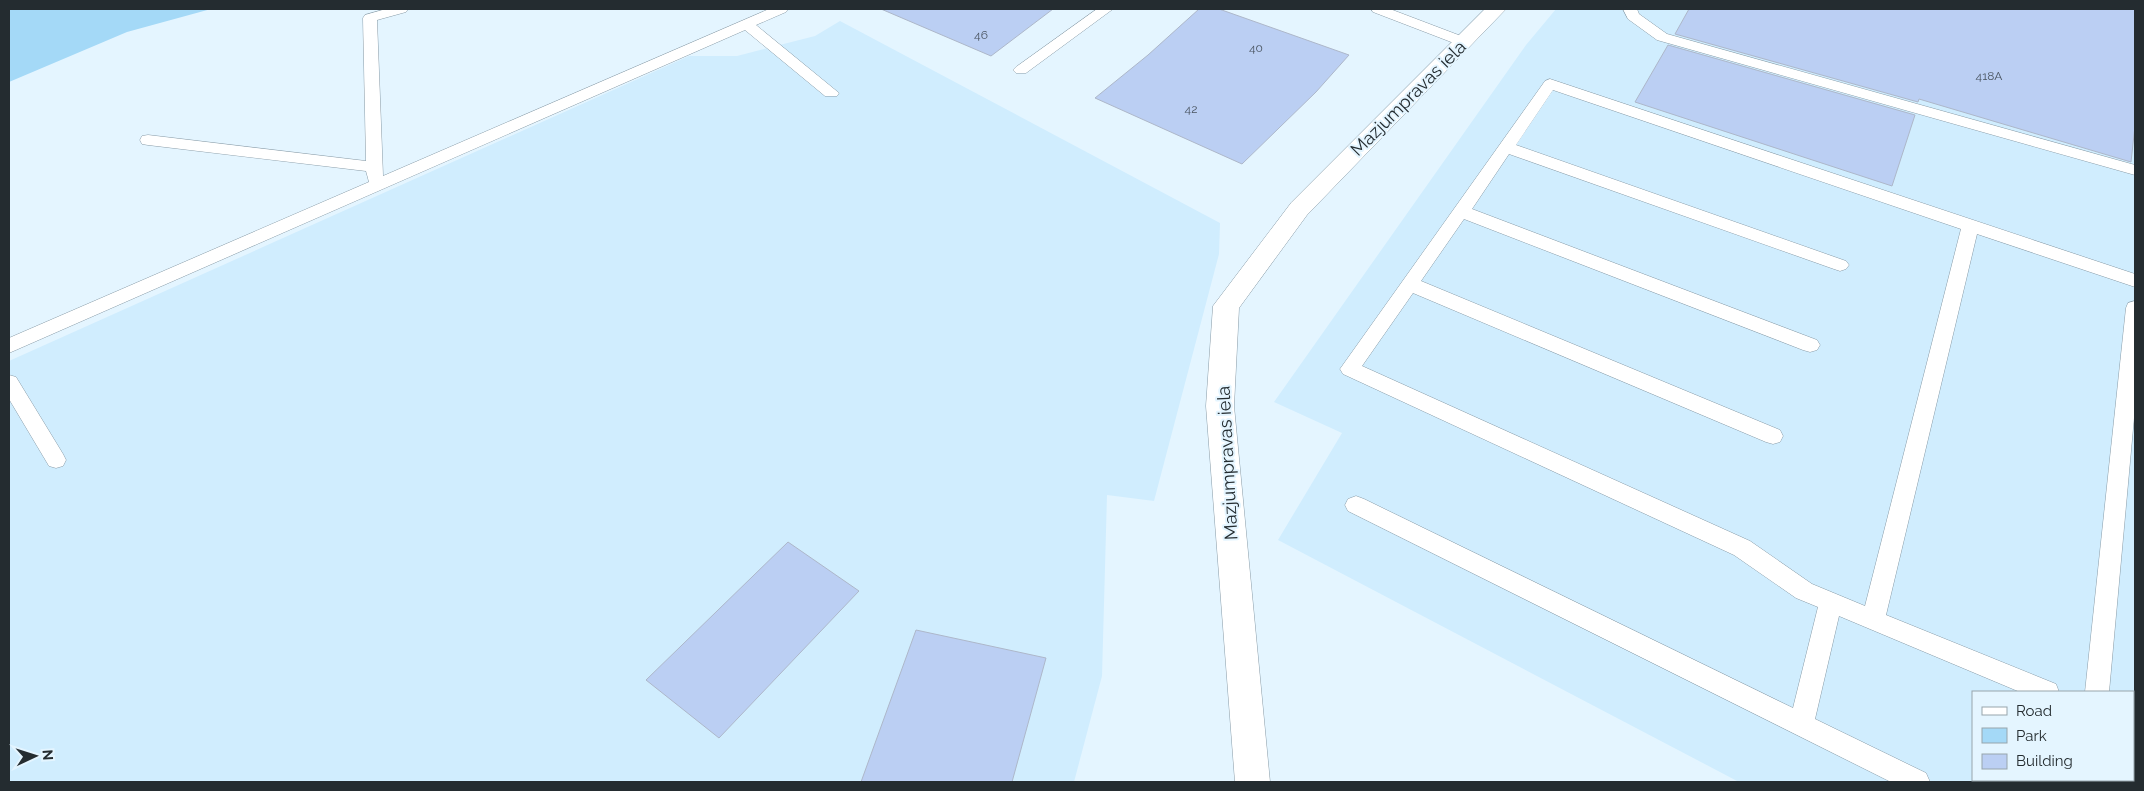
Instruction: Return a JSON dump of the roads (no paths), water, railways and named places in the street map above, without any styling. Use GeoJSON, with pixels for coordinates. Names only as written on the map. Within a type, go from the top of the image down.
{"type":"FeatureCollection","features":[{"type":"Feature","properties":{"kind":"street","name":"Mazjumpravas iela"},"geometry":{"type":"LineString","coordinates":[[1252,782],[1220,406],[1226,306],[1298,209],[1496,9]]}},
{"type":"Feature","properties":{"kind":"lane"},"geometry":{"type":"LineString","coordinates":[[375,186],[370,18],[401,9]]}},
{"type":"Feature","properties":{"kind":"lane"},"geometry":{"type":"LineString","coordinates":[[9,346],[781,9]]}},
{"type":"Feature","properties":{"kind":"lane"},"geometry":{"type":"LineString","coordinates":[[1021,70],[1106,9]]}},
{"type":"Feature","properties":{"kind":"lane"},"geometry":{"type":"LineString","coordinates":[[1378,9],[1464,42]]}},
{"type":"Feature","properties":{"kind":"lane"},"geometry":{"type":"LineString","coordinates":[[1630,9],[1633,16],[1662,37],[2135,170]]}},
{"type":"Feature","properties":{"kind":"lane"},"geometry":{"type":"LineString","coordinates":[[746,24],[831,93]]}},
{"type":"Feature","properties":{"kind":"lane"},"geometry":{"type":"LineString","coordinates":[[2044,691],[1874,618],[1804,591],[1742,548],[1350,369],[1550,84],[2135,281]]}},
{"type":"Feature","properties":{"kind":"lane"},"geometry":{"type":"LineString","coordinates":[[148,140],[375,167]]}},
{"type":"Feature","properties":{"kind":"lane"},"geometry":{"type":"LineString","coordinates":[[1506,147],[1840,265]]}},
{"type":"Feature","properties":{"kind":"lane"},"geometry":{"type":"LineString","coordinates":[[1461,211],[1810,345]]}},
{"type":"Feature","properties":{"kind":"lane"},"geometry":{"type":"LineString","coordinates":[[1874,618],[1970,226]]}},
{"type":"Feature","properties":{"kind":"lane"},"geometry":{"type":"LineString","coordinates":[[1410,284],[1773,436]]}},
{"type":"Feature","properties":{"kind":"lane"},"geometry":{"type":"LineString","coordinates":[[2097,691],[2135,308]]}},
{"type":"Feature","properties":{"kind":"lane"},"geometry":{"type":"LineString","coordinates":[[9,382],[56,460]]}},
{"type":"Feature","properties":{"kind":"lane"},"geometry":{"type":"LineString","coordinates":[[1356,505],[1917,782]]}},
{"type":"Feature","properties":{"kind":"lane"},"geometry":{"type":"LineString","coordinates":[[1801,725],[1831,602]]}}]}
